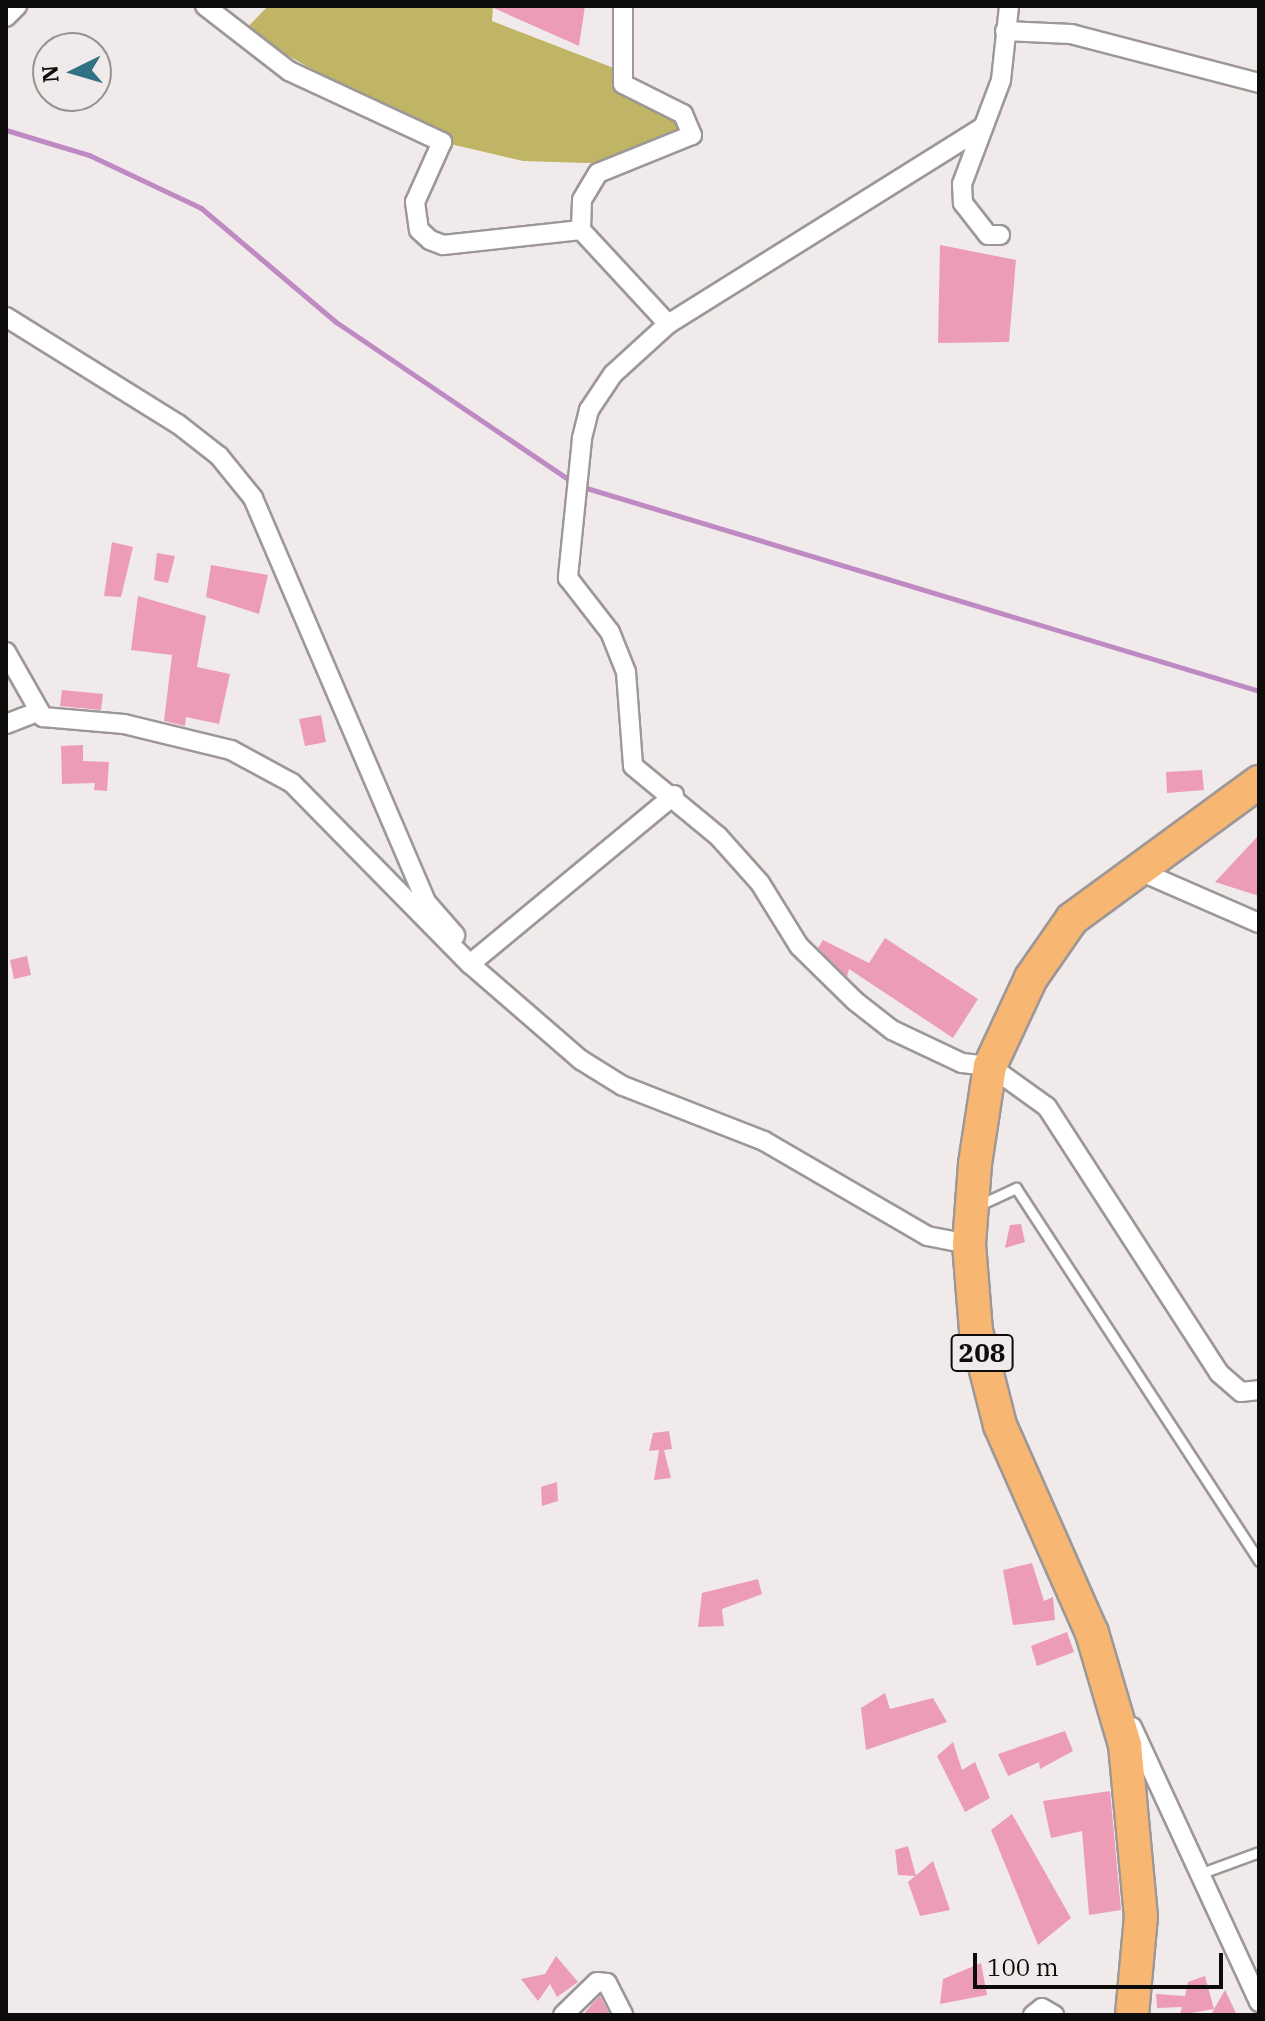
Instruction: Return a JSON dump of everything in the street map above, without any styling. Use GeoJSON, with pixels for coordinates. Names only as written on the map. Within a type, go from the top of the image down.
{"type":"FeatureCollection","features":[{"type":"Feature","properties":{"kind":"highway","name":"208"},"geometry":{"type":"LineString","coordinates":[[1132,2015],[1141,1917],[1138,1826],[1125,1745],[1092,1633],[1000,1425],[976,1331],[969,1244],[972,1208],[990,1066],[1031,978],[1072,919],[1133,868],[1259,782]]}},
{"type":"Feature","properties":{"kind":"street"},"geometry":{"type":"LineString","coordinates":[[6,17],[17,6]]}},
{"type":"Feature","properties":{"kind":"street"},"geometry":{"type":"LineString","coordinates":[[205,6],[289,71],[442,142],[415,202],[419,230],[430,240],[443,245],[581,230]]}},
{"type":"Feature","properties":{"kind":"street"},"geometry":{"type":"LineString","coordinates":[[623,6],[623,84],[683,114],[692,135],[598,173],[582,200],[581,230],[668,324]]}},
{"type":"Feature","properties":{"kind":"street"},"geometry":{"type":"LineString","coordinates":[[1000,235],[988,235],[963,203],[962,184],[980,129],[1001,80],[1009,6]]}},
{"type":"Feature","properties":{"kind":"street"},"geometry":{"type":"LineString","coordinates":[[1005,31],[1071,34],[1259,83]]}},
{"type":"Feature","properties":{"kind":"street"},"geometry":{"type":"LineString","coordinates":[[980,129],[668,324],[613,374],[589,410],[568,578],[610,632],[626,672],[633,766],[674,795],[760,883],[799,946],[855,1001],[892,1030],[962,1063],[990,1066],[1047,1107],[1084,1157],[1226,1382],[1241,1392],[1259,1390]]}},
{"type":"Feature","properties":{"kind":"street"},"geometry":{"type":"LineString","coordinates":[[6,317],[178,424],[219,456],[253,498],[427,903],[472,961]]}},
{"type":"Feature","properties":{"kind":"street"},"geometry":{"type":"LineString","coordinates":[[6,652],[37,712]]}},
{"type":"Feature","properties":{"kind":"street"},"geometry":{"type":"LineString","coordinates":[[6,724],[37,712],[124,724],[268,767],[320,807],[472,961],[581,1060],[623,1086],[764,1141],[927,1236],[969,1244]]}},
{"type":"Feature","properties":{"kind":"street"},"geometry":{"type":"LineString","coordinates":[[472,961],[674,795]]}},
{"type":"Feature","properties":{"kind":"street"},"geometry":{"type":"LineString","coordinates":[[1133,868],[1259,923]]}},
{"type":"Feature","properties":{"kind":"street"},"geometry":{"type":"LineString","coordinates":[[1092,1633],[1196,1875],[1259,2002]]}},
{"type":"Feature","properties":{"kind":"street"},"geometry":{"type":"LineString","coordinates":[[563,2015],[597,1982],[607,1983],[623,2015]]}},
{"type":"Feature","properties":{"kind":"street"},"geometry":{"type":"LineString","coordinates":[[1033,2015],[1042,2008],[1054,2015]]}},
{"type":"Feature","properties":{"kind":"lane"},"geometry":{"type":"LineString","coordinates":[[972,1208],[1016,1188],[1259,1561]]}},
{"type":"Feature","properties":{"kind":"lane"},"geometry":{"type":"LineString","coordinates":[[1196,1875],[1259,1852]]}},
{"type":"Feature","properties":{"kind":"shaded area"},"geometry":{"type":"Polygon","coordinates":[[[268,6],[493,6],[492,21],[619,70],[688,124],[619,164],[523,161],[442,142],[244,31],[268,6]]]}},
{"type":"Feature","properties":{"kind":"building"},"geometry":{"type":"Polygon","coordinates":[[[489,6],[585,6],[579,46],[489,6]]]}},
{"type":"Feature","properties":{"kind":"building"},"geometry":{"type":"Polygon","coordinates":[[[940,245],[1016,260],[1009,342],[938,343],[940,245]]]}},
{"type":"Feature","properties":{"kind":"building"},"geometry":{"type":"Polygon","coordinates":[[[112,542],[133,547],[121,597],[104,596],[112,542]]]}},
{"type":"Feature","properties":{"kind":"building"},"geometry":{"type":"Polygon","coordinates":[[[157,553],[175,556],[168,583],[154,580],[157,553]]]}},
{"type":"Feature","properties":{"kind":"building"},"geometry":{"type":"Polygon","coordinates":[[[211,565],[268,575],[259,614],[206,597],[211,565]]]}},
{"type":"Feature","properties":{"kind":"building"},"geometry":{"type":"Polygon","coordinates":[[[138,596],[206,616],[197,667],[230,674],[219,724],[186,717],[185,726],[164,721],[172,655],[131,650],[138,596]]]}},
{"type":"Feature","properties":{"kind":"building"},"geometry":{"type":"Polygon","coordinates":[[[62,690],[103,694],[101,710],[60,706],[62,690]]]}},
{"type":"Feature","properties":{"kind":"building"},"geometry":{"type":"Polygon","coordinates":[[[321,715],[326,742],[305,746],[299,719],[321,715]]]}},
{"type":"Feature","properties":{"kind":"building"},"geometry":{"type":"Polygon","coordinates":[[[83,745],[83,761],[109,762],[107,791],[94,790],[95,783],[62,784],[61,746],[83,745]]]}},
{"type":"Feature","properties":{"kind":"building"},"geometry":{"type":"Polygon","coordinates":[[[1202,770],[1204,790],[1167,793],[1166,772],[1202,770]]]}},
{"type":"Feature","properties":{"kind":"building"},"geometry":{"type":"Polygon","coordinates":[[[1259,835],[1259,896],[1215,882],[1259,835]]]}},
{"type":"Feature","properties":{"kind":"building"},"geometry":{"type":"Polygon","coordinates":[[[885,938],[978,999],[953,1038],[849,969],[847,977],[818,948],[823,940],[869,963],[885,938]]]}},
{"type":"Feature","properties":{"kind":"building"},"geometry":{"type":"Polygon","coordinates":[[[27,956],[31,975],[14,979],[10,960],[27,956]]]}},
{"type":"Feature","properties":{"kind":"building"},"geometry":{"type":"Polygon","coordinates":[[[1021,1224],[1025,1242],[1005,1248],[1010,1225],[1021,1224]]]}},
{"type":"Feature","properties":{"kind":"building"},"geometry":{"type":"Polygon","coordinates":[[[669,1431],[672,1449],[664,1450],[671,1478],[654,1480],[659,1450],[649,1451],[653,1433],[669,1431]]]}},
{"type":"Feature","properties":{"kind":"building"},"geometry":{"type":"Polygon","coordinates":[[[557,1482],[558,1501],[542,1506],[541,1487],[557,1482]]]}},
{"type":"Feature","properties":{"kind":"building"},"geometry":{"type":"Polygon","coordinates":[[[1032,1563],[1044,1601],[1053,1597],[1055,1620],[1013,1625],[1003,1570],[1032,1563]]]}},
{"type":"Feature","properties":{"kind":"building"},"geometry":{"type":"Polygon","coordinates":[[[758,1579],[762,1594],[722,1609],[724,1626],[698,1627],[702,1593],[758,1579]]]}},
{"type":"Feature","properties":{"kind":"building"},"geometry":{"type":"Polygon","coordinates":[[[1067,1632],[1074,1652],[1037,1666],[1031,1646],[1067,1632]]]}},
{"type":"Feature","properties":{"kind":"building"},"geometry":{"type":"Polygon","coordinates":[[[885,1693],[890,1709],[933,1698],[947,1722],[866,1750],[861,1708],[885,1693]]]}},
{"type":"Feature","properties":{"kind":"building"},"geometry":{"type":"Polygon","coordinates":[[[1065,1731],[1073,1751],[1040,1769],[1039,1762],[1008,1776],[998,1754],[1065,1731]]]}},
{"type":"Feature","properties":{"kind":"building"},"geometry":{"type":"Polygon","coordinates":[[[953,1742],[962,1770],[975,1762],[990,1798],[965,1812],[937,1756],[953,1742]]]}},
{"type":"Feature","properties":{"kind":"building"},"geometry":{"type":"Polygon","coordinates":[[[1110,1791],[1121,1910],[1089,1915],[1082,1831],[1051,1838],[1043,1801],[1110,1791]]]}},
{"type":"Feature","properties":{"kind":"building"},"geometry":{"type":"Polygon","coordinates":[[[1012,1814],[1071,1918],[1038,1945],[991,1830],[1012,1814]]]}},
{"type":"Feature","properties":{"kind":"building"},"geometry":{"type":"Polygon","coordinates":[[[908,1846],[916,1876],[898,1875],[895,1850],[908,1846]]]}},
{"type":"Feature","properties":{"kind":"building"},"geometry":{"type":"Polygon","coordinates":[[[933,1861],[950,1910],[920,1916],[908,1882],[933,1861]]]}},
{"type":"Feature","properties":{"kind":"building"},"geometry":{"type":"Polygon","coordinates":[[[556,1956],[578,1982],[557,1997],[550,1984],[538,2001],[521,1979],[545,1974],[556,1956]]]}},
{"type":"Feature","properties":{"kind":"building"},"geometry":{"type":"Polygon","coordinates":[[[981,1963],[987,1995],[940,2004],[943,1979],[981,1963]]]}},
{"type":"Feature","properties":{"kind":"building"},"geometry":{"type":"Polygon","coordinates":[[[1205,1976],[1214,2009],[1180,2015],[1182,2007],[1157,2008],[1156,1994],[1185,1996],[1188,1982],[1205,1976]]]}},
{"type":"Feature","properties":{"kind":"building"},"geometry":{"type":"Polygon","coordinates":[[[1225,1990],[1237,2015],[1211,2015],[1214,2009],[1225,1990]]]}},
{"type":"Feature","properties":{"kind":"building"},"geometry":{"type":"Polygon","coordinates":[[[600,1996],[610,2015],[583,2015],[592,2004],[600,1996]]]}},
{"type":"Feature","properties":{"kind":"waterway"},"geometry":{"type":"LineString","coordinates":[[6,130],[89,155],[201,208],[336,322],[574,483]]}},
{"type":"Feature","properties":{"kind":"waterway"},"geometry":{"type":"LineString","coordinates":[[583,487],[1259,691]]}}]}
